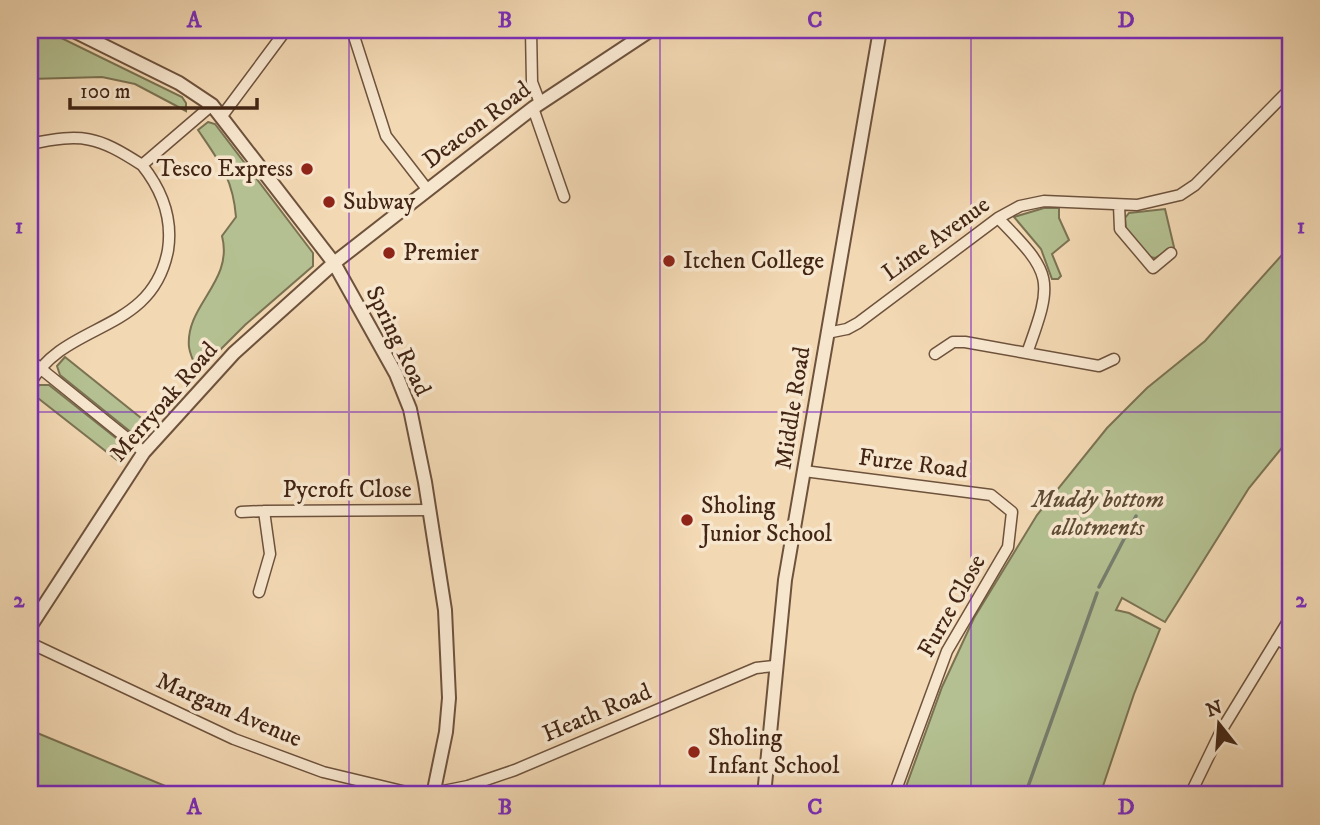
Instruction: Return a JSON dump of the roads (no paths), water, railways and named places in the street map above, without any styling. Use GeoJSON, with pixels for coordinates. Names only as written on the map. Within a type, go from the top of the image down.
{"type":"FeatureCollection","features":[{"type":"Feature","properties":{"kind":"street","name":"Spring Road"},"geometry":{"type":"LineString","coordinates":[[72,30],[179,83],[212,105],[334,263],[405,394],[430,510],[445,610],[449,690],[446,732],[433,794]]}},
{"type":"Feature","properties":{"kind":"street"},"geometry":{"type":"LineString","coordinates":[[222,116],[286,30]]}},
{"type":"Feature","properties":{"kind":"street"},"geometry":{"type":"LineString","coordinates":[[352,30],[386,136],[427,190]]}},
{"type":"Feature","properties":{"kind":"street"},"geometry":{"type":"LineString","coordinates":[[531,30],[532,82],[536,105],[564,197]]}},
{"type":"Feature","properties":{"kind":"street","name":"Deacon Road"},"geometry":{"type":"LineString","coordinates":[[334,263],[536,105],[651,30]]}},
{"type":"Feature","properties":{"kind":"street","name":"Middle Road"},"geometry":{"type":"LineString","coordinates":[[764,795],[774,666],[785,580],[880,30]]}},
{"type":"Feature","properties":{"kind":"street","name":"Lime Avenue"},"geometry":{"type":"LineString","coordinates":[[827,333],[847,329],[858,323],[998,218],[1020,206],[1044,201],[1119,205],[1159,202],[1185,193],[1290,89]]}},
{"type":"Feature","properties":{"kind":"street"},"geometry":{"type":"LineString","coordinates":[[142,165],[212,105]]}},
{"type":"Feature","properties":{"kind":"street"},"geometry":{"type":"LineString","coordinates":[[30,144],[80,137],[107,142],[142,165],[158,185],[169,215],[169,240],[158,283],[137,308],[62,350],[39,367],[30,384]]}},
{"type":"Feature","properties":{"kind":"street"},"geometry":{"type":"LineString","coordinates":[[1119,205],[1121,229],[1153,268],[1171,253]]}},
{"type":"Feature","properties":{"kind":"street"},"geometry":{"type":"LineString","coordinates":[[998,218],[1034,254],[1046,286],[1040,316],[1027,353]]}},
{"type":"Feature","properties":{"kind":"street","name":"Merryoak Road"},"geometry":{"type":"LineString","coordinates":[[30,627],[144,452],[237,349],[334,263]]}},
{"type":"Feature","properties":{"kind":"street"},"geometry":{"type":"LineString","coordinates":[[935,354],[953,342],[1099,366],[1114,359]]}},
{"type":"Feature","properties":{"kind":"street"},"geometry":{"type":"LineString","coordinates":[[30,360],[144,452]]}},
{"type":"Feature","properties":{"kind":"street","name":"Furze Road"},"geometry":{"type":"LineString","coordinates":[[804,471],[991,495],[1012,512]]}},
{"type":"Feature","properties":{"kind":"street","name":"Pycroft Close"},"geometry":{"type":"LineString","coordinates":[[241,512],[430,510]]}},
{"type":"Feature","properties":{"kind":"street","name":"Pycroft Close"},"geometry":{"type":"LineString","coordinates":[[260,592],[270,554],[264,512]]}},
{"type":"Feature","properties":{"kind":"street","name":"Furze Close"},"geometry":{"type":"LineString","coordinates":[[894,795],[947,651],[1008,548],[1012,512]]}},
{"type":"Feature","properties":{"kind":"street"},"geometry":{"type":"LineString","coordinates":[[1190,795],[1220,732],[1290,618]]}},
{"type":"Feature","properties":{"kind":"street"},"geometry":{"type":"LineString","coordinates":[[1277,639],[1290,647]]}},
{"type":"Feature","properties":{"kind":"street","name":"Margam Avenue"},"geometry":{"type":"LineString","coordinates":[[30,643],[226,736],[325,772],[419,795]]}},
{"type":"Feature","properties":{"kind":"street","name":"Heath Road"},"geometry":{"type":"LineString","coordinates":[[433,794],[516,770],[756,668],[774,666]]}},
{"type":"Feature","properties":{"kind":"waterway"},"geometry":{"type":"LineString","coordinates":[[1099,587],[1136,516]]}},
{"type":"Feature","properties":{"kind":"waterway"},"geometry":{"type":"LineString","coordinates":[[1025,795],[1097,593]]}},
{"type":"Feature","properties":{"kind":"place","name":"Tesco Express"},"geometry":{"type":"Point","coordinates":[307,169]}},
{"type":"Feature","properties":{"kind":"place","name":"Subway"},"geometry":{"type":"Point","coordinates":[329,202]}},
{"type":"Feature","properties":{"kind":"place","name":"Premier"},"geometry":{"type":"Point","coordinates":[389,253]}},
{"type":"Feature","properties":{"kind":"place","name":"Itchen College"},"geometry":{"type":"Point","coordinates":[669,261]}},
{"type":"Feature","properties":{"kind":"place","name":"Sholing Junior School"},"geometry":{"type":"Point","coordinates":[687,520]}},
{"type":"Feature","properties":{"kind":"place","name":"Sholing Infant School"},"geometry":{"type":"Point","coordinates":[694,752]}},
{"type":"Feature","properties":{"kind":"park label","name":"Muddy bottom allotments"},"geometry":{"type":"Point","coordinates":[1098,514]}}]}
